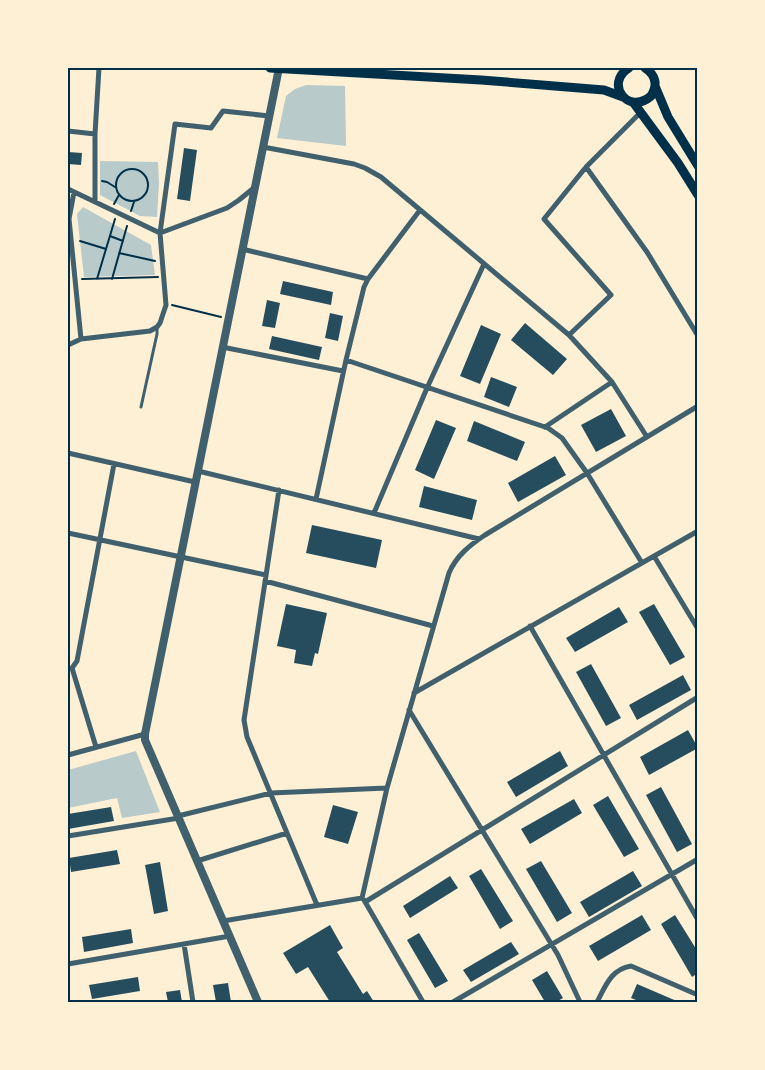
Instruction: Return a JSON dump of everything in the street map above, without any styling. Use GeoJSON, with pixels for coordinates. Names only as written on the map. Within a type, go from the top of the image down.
{"type":"FeatureCollection","features":[{"type":"Feature","properties":{"kind":"main road"},"geometry":{"type":"LineString","coordinates":[[270,68],[481,80],[604,90],[624,97],[632,102],[641,112],[678,163],[698,195]]}},
{"type":"Feature","properties":{"kind":"main road"},"geometry":{"type":"LineString","coordinates":[[624,97],[618,87],[618,81],[627,68]]}},
{"type":"Feature","properties":{"kind":"main road"},"geometry":{"type":"LineString","coordinates":[[632,102],[638,103],[647,100],[654,92],[654,72],[645,68]]}},
{"type":"Feature","properties":{"kind":"main road"},"geometry":{"type":"LineString","coordinates":[[655,86],[668,117],[698,166]]}},
{"type":"Feature","properties":{"kind":"street"},"geometry":{"type":"LineString","coordinates":[[95,202],[95,134],[99,68]]}},
{"type":"Feature","properties":{"kind":"street"},"geometry":{"type":"LineString","coordinates":[[258,1002],[145,740],[145,734],[279,68]]}},
{"type":"Feature","properties":{"kind":"street"},"geometry":{"type":"LineString","coordinates":[[68,345],[81,339],[150,331],[157,327],[163,318],[166,303],[160,233],[175,124],[211,128],[223,111],[269,116]]}},
{"type":"Feature","properties":{"kind":"street"},"geometry":{"type":"LineString","coordinates":[[568,335],[611,295],[544,219],[586,167],[641,112]]}},
{"type":"Feature","properties":{"kind":"street"},"geometry":{"type":"LineString","coordinates":[[68,131],[95,134]]}},
{"type":"Feature","properties":{"kind":"street"},"geometry":{"type":"LineString","coordinates":[[263,147],[354,164],[381,177],[568,335],[612,382],[647,437]]}},
{"type":"Feature","properties":{"kind":"street"},"geometry":{"type":"LineString","coordinates":[[586,167],[647,252],[698,336]]}},
{"type":"Feature","properties":{"kind":"street"},"geometry":{"type":"LineString","coordinates":[[68,189],[160,233],[227,208],[255,187]]}},
{"type":"Feature","properties":{"kind":"street"},"geometry":{"type":"LineString","coordinates":[[74,192],[69,219],[81,339]]}},
{"type":"Feature","properties":{"kind":"street"},"geometry":{"type":"LineString","coordinates":[[316,500],[343,370],[362,294],[368,279],[420,210]]}},
{"type":"Feature","properties":{"kind":"street"},"geometry":{"type":"LineString","coordinates":[[242,249],[368,279]]}},
{"type":"Feature","properties":{"kind":"street"},"geometry":{"type":"LineString","coordinates":[[374,514],[427,388],[484,264]]}},
{"type":"Feature","properties":{"kind":"street"},"geometry":{"type":"LineString","coordinates":[[222,347],[343,370]]}},
{"type":"Feature","properties":{"kind":"street"},"geometry":{"type":"LineString","coordinates":[[346,360],[545,427],[554,432],[562,438],[587,473],[642,563]]}},
{"type":"Feature","properties":{"kind":"street"},"geometry":{"type":"LineString","coordinates":[[545,427],[612,382]]}},
{"type":"Feature","properties":{"kind":"street"},"geometry":{"type":"LineString","coordinates":[[423,1002],[364,900],[387,788],[433,626],[453,564],[465,550],[479,539],[698,406]]}},
{"type":"Feature","properties":{"kind":"street"},"geometry":{"type":"LineString","coordinates":[[68,453],[195,482]]}},
{"type":"Feature","properties":{"kind":"street"},"geometry":{"type":"LineString","coordinates":[[96,747],[70,670],[77,661],[114,464]]}},
{"type":"Feature","properties":{"kind":"street"},"geometry":{"type":"LineString","coordinates":[[198,471],[479,539]]}},
{"type":"Feature","properties":{"kind":"street"},"geometry":{"type":"LineString","coordinates":[[279,490],[244,713],[247,737],[317,905]]}},
{"type":"Feature","properties":{"kind":"street"},"geometry":{"type":"LineString","coordinates":[[414,693],[698,531]]}},
{"type":"Feature","properties":{"kind":"street"},"geometry":{"type":"LineString","coordinates":[[68,533],[266,578],[433,626]]}},
{"type":"Feature","properties":{"kind":"street"},"geometry":{"type":"LineString","coordinates":[[654,556],[698,629]]}},
{"type":"Feature","properties":{"kind":"street"},"geometry":{"type":"LineString","coordinates":[[530,626],[698,920]]}},
{"type":"Feature","properties":{"kind":"street"},"geometry":{"type":"LineString","coordinates":[[223,920],[317,905],[364,900],[698,697]]}},
{"type":"Feature","properties":{"kind":"street"},"geometry":{"type":"LineString","coordinates":[[409,710],[551,945],[580,1002]]}},
{"type":"Feature","properties":{"kind":"street"},"geometry":{"type":"LineString","coordinates":[[68,755],[145,734]]}},
{"type":"Feature","properties":{"kind":"street"},"geometry":{"type":"LineString","coordinates":[[68,836],[178,817],[271,793],[387,788]]}},
{"type":"Feature","properties":{"kind":"street"},"geometry":{"type":"LineString","coordinates":[[197,861],[287,833]]}},
{"type":"Feature","properties":{"kind":"street"},"geometry":{"type":"LineString","coordinates":[[453,1002],[698,859]]}},
{"type":"Feature","properties":{"kind":"street"},"geometry":{"type":"LineString","coordinates":[[68,964],[230,936]]}},
{"type":"Feature","properties":{"kind":"street"},"geometry":{"type":"LineString","coordinates":[[184,944],[194,1002]]}},
{"type":"Feature","properties":{"kind":"street"},"geometry":{"type":"LineString","coordinates":[[597,1002],[612,975],[621,968],[631,966],[698,995]]}},
{"type":"Feature","properties":{"kind":"lane"},"geometry":{"type":"LineString","coordinates":[[141,407],[157,327]]}},
{"type":"Feature","properties":{"kind":"path"},"geometry":{"type":"LineString","coordinates":[[95,181],[105,181],[115,187],[120,197],[124,200],[134,202],[140,200],[147,191],[147,180],[140,172],[130,169],[121,173],[115,187]]}},
{"type":"Feature","properties":{"kind":"path"},"geometry":{"type":"LineString","coordinates":[[112,278],[134,202]]}},
{"type":"Feature","properties":{"kind":"path"},"geometry":{"type":"LineString","coordinates":[[97,279],[117,212]]}},
{"type":"Feature","properties":{"kind":"path"},"geometry":{"type":"LineString","coordinates":[[110,236],[123,241]]}},
{"type":"Feature","properties":{"kind":"path"},"geometry":{"type":"LineString","coordinates":[[71,239],[106,249]]}},
{"type":"Feature","properties":{"kind":"path"},"geometry":{"type":"LineString","coordinates":[[119,253],[163,263]]}},
{"type":"Feature","properties":{"kind":"path"},"geometry":{"type":"LineString","coordinates":[[75,280],[164,277]]}},
{"type":"Feature","properties":{"kind":"path"},"geometry":{"type":"LineString","coordinates":[[166,303],[228,318]]}},
{"type":"Feature","properties":{"kind":"shaded area"},"geometry":{"type":"Polygon","coordinates":[[[306,85],[345,86],[346,146],[277,138],[286,96],[295,89],[306,85]]]}},
{"type":"Feature","properties":{"kind":"shaded area"},"geometry":{"type":"Polygon","coordinates":[[[100,161],[158,162],[157,217],[140,216],[100,195],[100,161]]]}},
{"type":"Feature","properties":{"kind":"shaded area"},"geometry":{"type":"Polygon","coordinates":[[[83,207],[151,245],[155,275],[84,277],[77,214],[83,207]]]}},
{"type":"Feature","properties":{"kind":"shaded area"},"geometry":{"type":"Polygon","coordinates":[[[136,751],[160,812],[122,818],[117,798],[68,808],[68,770],[136,751]]]}},
{"type":"Feature","properties":{"kind":"building"},"geometry":{"type":"Polygon","coordinates":[[[184,148],[197,150],[190,201],[177,199],[184,148]]]}},
{"type":"Feature","properties":{"kind":"building"},"geometry":{"type":"Polygon","coordinates":[[[68,152],[82,153],[81,165],[68,164],[68,152]]]}},
{"type":"Feature","properties":{"kind":"building"},"geometry":{"type":"Polygon","coordinates":[[[283,281],[333,292],[331,305],[280,294],[283,281]]]}},
{"type":"Feature","properties":{"kind":"building"},"geometry":{"type":"Polygon","coordinates":[[[267,300],[280,303],[275,328],[262,326],[267,300]]]}},
{"type":"Feature","properties":{"kind":"building"},"geometry":{"type":"Polygon","coordinates":[[[330,313],[343,316],[338,341],[325,338],[330,313]]]}},
{"type":"Feature","properties":{"kind":"building"},"geometry":{"type":"Polygon","coordinates":[[[525,323],[567,359],[553,375],[511,340],[525,323]]]}},
{"type":"Feature","properties":{"kind":"building"},"geometry":{"type":"Polygon","coordinates":[[[481,325],[501,334],[480,384],[460,376],[481,325]]]}},
{"type":"Feature","properties":{"kind":"building"},"geometry":{"type":"Polygon","coordinates":[[[272,336],[322,347],[319,360],[269,349],[272,336]]]}},
{"type":"Feature","properties":{"kind":"building"},"geometry":{"type":"Polygon","coordinates":[[[491,377],[517,387],[509,407],[484,397],[491,377]]]}},
{"type":"Feature","properties":{"kind":"building"},"geometry":{"type":"Polygon","coordinates":[[[611,409],[626,436],[596,452],[581,425],[611,409]]]}},
{"type":"Feature","properties":{"kind":"building"},"geometry":{"type":"Polygon","coordinates":[[[436,420],[456,428],[434,479],[415,470],[436,420]]]}},
{"type":"Feature","properties":{"kind":"building"},"geometry":{"type":"Polygon","coordinates":[[[474,421],[525,442],[517,461],[467,441],[474,421]]]}},
{"type":"Feature","properties":{"kind":"building"},"geometry":{"type":"Polygon","coordinates":[[[555,456],[566,475],[518,502],[508,483],[555,456]]]}},
{"type":"Feature","properties":{"kind":"building"},"geometry":{"type":"Polygon","coordinates":[[[424,486],[477,500],[472,520],[419,507],[424,486]]]}},
{"type":"Feature","properties":{"kind":"building"},"geometry":{"type":"Polygon","coordinates":[[[312,525],[382,540],[376,568],[306,553],[312,525]]]}},
{"type":"Feature","properties":{"kind":"building"},"geometry":{"type":"Polygon","coordinates":[[[286,604],[327,613],[318,654],[315,653],[312,666],[294,663],[296,650],[277,646],[286,604]]]}},
{"type":"Feature","properties":{"kind":"building"},"geometry":{"type":"Polygon","coordinates":[[[654,604],[685,657],[670,665],[639,612],[654,604]]]}},
{"type":"Feature","properties":{"kind":"building"},"geometry":{"type":"Polygon","coordinates":[[[619,607],[628,622],[575,652],[566,638],[619,607]]]}},
{"type":"Feature","properties":{"kind":"building"},"geometry":{"type":"Polygon","coordinates":[[[591,664],[621,718],[606,726],[576,672],[591,664]]]}},
{"type":"Feature","properties":{"kind":"building"},"geometry":{"type":"Polygon","coordinates":[[[683,675],[691,690],[637,720],[629,705],[683,675]]]}},
{"type":"Feature","properties":{"kind":"building"},"geometry":{"type":"Polygon","coordinates":[[[688,730],[698,748],[649,775],[640,757],[688,730]]]}},
{"type":"Feature","properties":{"kind":"building"},"geometry":{"type":"Polygon","coordinates":[[[560,751],[568,766],[516,797],[507,782],[560,751]]]}},
{"type":"Feature","properties":{"kind":"building"},"geometry":{"type":"Polygon","coordinates":[[[661,787],[692,844],[677,852],[646,795],[661,787]]]}},
{"type":"Feature","properties":{"kind":"building"},"geometry":{"type":"Polygon","coordinates":[[[608,796],[639,849],[624,857],[593,805],[608,796]]]}},
{"type":"Feature","properties":{"kind":"building"},"geometry":{"type":"Polygon","coordinates":[[[574,799],[582,813],[530,844],[521,829],[574,799]]]}},
{"type":"Feature","properties":{"kind":"building"},"geometry":{"type":"Polygon","coordinates":[[[333,805],[358,812],[348,844],[324,837],[333,805]]]}},
{"type":"Feature","properties":{"kind":"building"},"geometry":{"type":"Polygon","coordinates":[[[111,807],[114,821],[68,829],[68,814],[111,807]]]}},
{"type":"Feature","properties":{"kind":"building"},"geometry":{"type":"Polygon","coordinates":[[[117,850],[120,864],[71,872],[69,858],[117,850]]]}},
{"type":"Feature","properties":{"kind":"building"},"geometry":{"type":"Polygon","coordinates":[[[541,861],[572,913],[557,922],[526,869],[541,861]]]}},
{"type":"Feature","properties":{"kind":"building"},"geometry":{"type":"Polygon","coordinates":[[[160,862],[168,911],[154,914],[145,865],[160,862]]]}},
{"type":"Feature","properties":{"kind":"building"},"geometry":{"type":"Polygon","coordinates":[[[481,869],[513,921],[500,929],[469,876],[481,869]]]}},
{"type":"Feature","properties":{"kind":"building"},"geometry":{"type":"Polygon","coordinates":[[[633,871],[642,886],[589,917],[580,902],[633,871]]]}},
{"type":"Feature","properties":{"kind":"building"},"geometry":{"type":"Polygon","coordinates":[[[450,876],[458,888],[410,918],[403,906],[450,876]]]}},
{"type":"Feature","properties":{"kind":"building"},"geometry":{"type":"Polygon","coordinates":[[[642,915],[651,930],[598,961],[589,946],[642,915]]]}},
{"type":"Feature","properties":{"kind":"building"},"geometry":{"type":"Polygon","coordinates":[[[675,915],[698,952],[698,973],[692,977],[661,924],[675,915]]]}},
{"type":"Feature","properties":{"kind":"building"},"geometry":{"type":"Polygon","coordinates":[[[330,925],[343,948],[337,952],[363,994],[367,991],[374,1002],[330,1002],[308,967],[296,974],[283,953],[330,925]]]}},
{"type":"Feature","properties":{"kind":"building"},"geometry":{"type":"Polygon","coordinates":[[[131,929],[133,943],[84,952],[82,937],[131,929]]]}},
{"type":"Feature","properties":{"kind":"building"},"geometry":{"type":"Polygon","coordinates":[[[419,933],[448,981],[435,988],[407,940],[419,933]]]}},
{"type":"Feature","properties":{"kind":"building"},"geometry":{"type":"Polygon","coordinates":[[[511,942],[519,954],[471,982],[463,970],[511,942]]]}},
{"type":"Feature","properties":{"kind":"building"},"geometry":{"type":"Polygon","coordinates":[[[547,971],[563,998],[556,1002],[545,1002],[532,980],[547,971]]]}},
{"type":"Feature","properties":{"kind":"building"},"geometry":{"type":"Polygon","coordinates":[[[138,977],[140,991],[92,999],[89,985],[138,977]]]}},
{"type":"Feature","properties":{"kind":"building"},"geometry":{"type":"Polygon","coordinates":[[[228,983],[231,1002],[216,1002],[213,985],[228,983]]]}},
{"type":"Feature","properties":{"kind":"building"},"geometry":{"type":"Polygon","coordinates":[[[637,984],[679,1002],[641,1002],[631,998],[637,984]]]}},
{"type":"Feature","properties":{"kind":"building"},"geometry":{"type":"Polygon","coordinates":[[[180,990],[182,1002],[168,1002],[166,992],[180,990]]]}}]}
